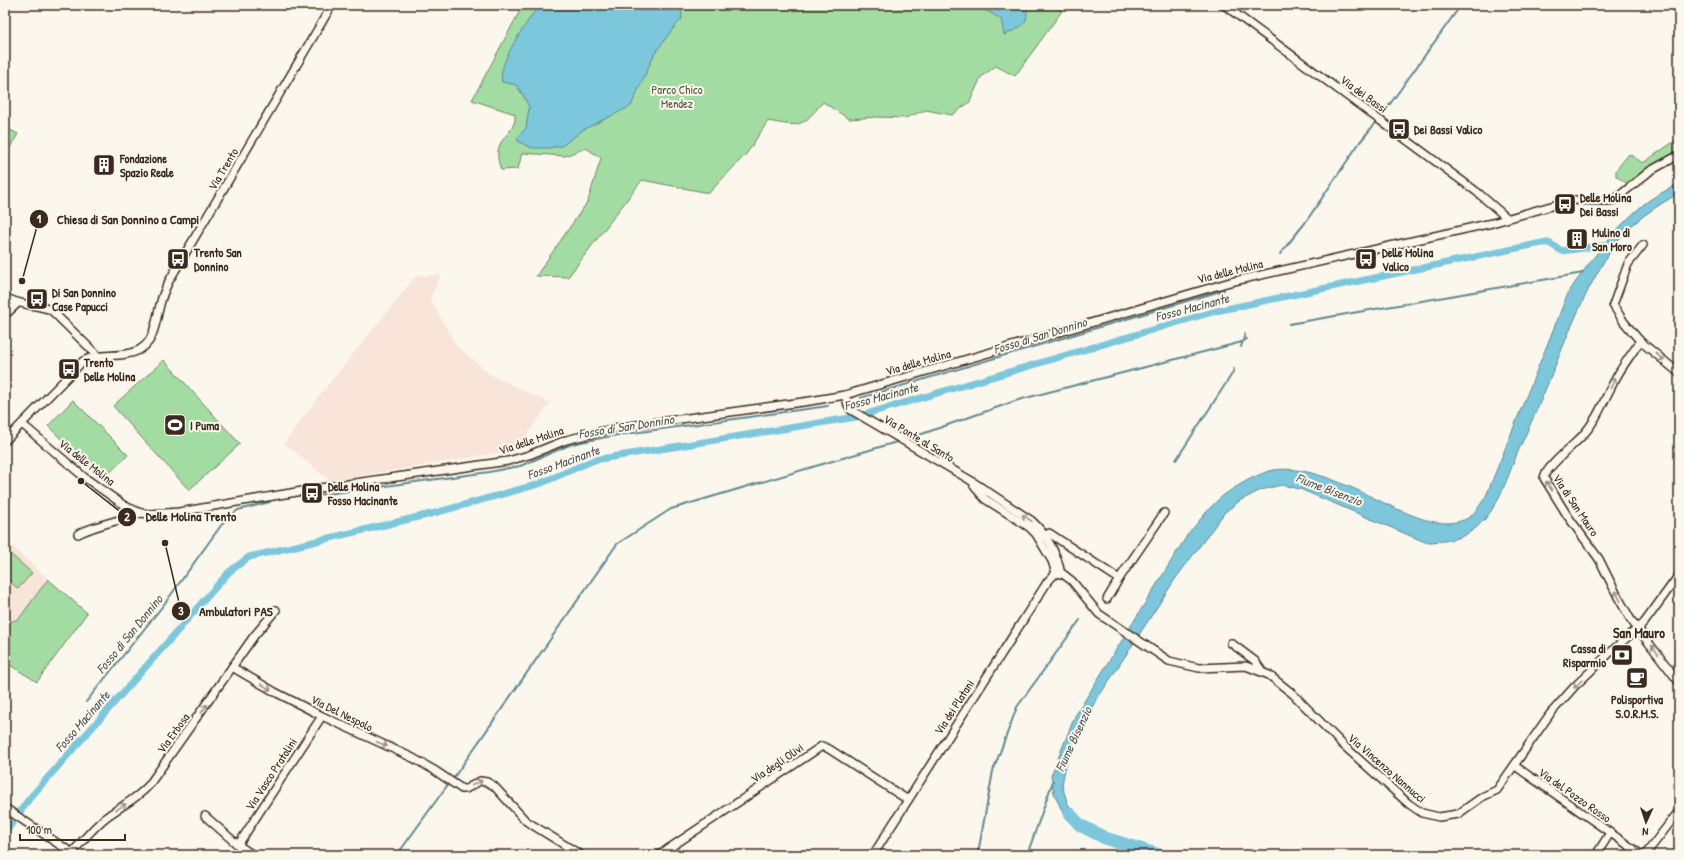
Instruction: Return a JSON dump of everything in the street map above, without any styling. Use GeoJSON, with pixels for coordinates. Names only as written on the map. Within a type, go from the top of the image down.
{"type":"FeatureCollection","features":[{"type":"Feature","properties":{"kind":"street","name":"Via Trento"},"geometry":{"type":"LineString","coordinates":[[5,441],[83,361],[98,356],[133,353],[145,346],[150,340],[154,333],[163,293],[169,281],[332,5]]}},
{"type":"Feature","properties":{"kind":"street","name":"Via dei Bassi"},"geometry":{"type":"LineString","coordinates":[[1224,5],[1477,192],[1507,218]]}},
{"type":"Feature","properties":{"kind":"street","name":"Via delle Molina"},"geometry":{"type":"LineString","coordinates":[[22,424],[84,477],[125,506],[141,513],[150,514],[179,512],[320,488],[508,461],[529,455],[566,440],[615,428],[810,402],[845,395],[1230,282],[1448,233],[1572,200],[1605,202],[1614,200],[1650,171],[1679,155]]}},
{"type":"Feature","properties":{"kind":"street"},"geometry":{"type":"LineString","coordinates":[[1643,245],[1628,264],[1613,305],[1624,322],[1640,341],[1679,373]]}},
{"type":"Feature","properties":{"kind":"street"},"geometry":{"type":"LineString","coordinates":[[5,297],[18,303],[44,307],[51,310],[98,356]]}},
{"type":"Feature","properties":{"kind":"street"},"geometry":{"type":"LineString","coordinates":[[5,315],[18,303]]}},
{"type":"Feature","properties":{"kind":"street","name":"Via di San Mauro"},"geometry":{"type":"LineString","coordinates":[[1639,628],[1632,620],[1618,597],[1599,559],[1563,509],[1544,480],[1544,476],[1548,468],[1574,445],[1590,428],[1604,403],[1615,378],[1640,341]]}},
{"type":"Feature","properties":{"kind":"street","name":"Via Ponte al Santo"},"geometry":{"type":"LineString","coordinates":[[845,395],[848,405],[856,413],[970,480],[984,499],[1029,527],[1042,538],[1058,574]]}},
{"type":"Feature","properties":{"kind":"street","name":"Via delle Molina"},"geometry":{"type":"LineString","coordinates":[[78,534],[93,527],[123,520],[141,513]]}},
{"type":"Feature","properties":{"kind":"street"},"geometry":{"type":"LineString","coordinates":[[1107,599],[1164,513]]}},
{"type":"Feature","properties":{"kind":"street"},"geometry":{"type":"LineString","coordinates":[[1042,538],[1050,533],[1119,579]]}},
{"type":"Feature","properties":{"kind":"street","name":"Via Vincenzo Nannucci"},"geometry":{"type":"LineString","coordinates":[[1058,574],[1072,581],[1099,614],[1169,661],[1184,666],[1198,668],[1246,666],[1262,671],[1293,694],[1342,744],[1409,804],[1426,814],[1439,817],[1458,814],[1482,797],[1497,790],[1550,714],[1575,686],[1616,647],[1639,628]]}},
{"type":"Feature","properties":{"kind":"street","name":"Via dei Platani"},"geometry":{"type":"LineString","coordinates":[[873,855],[1048,581],[1058,574]]}},
{"type":"Feature","properties":{"kind":"street"},"geometry":{"type":"LineString","coordinates":[[1679,575],[1639,628],[1679,682]]}},
{"type":"Feature","properties":{"kind":"street","name":"Via Erbosa"},"geometry":{"type":"LineString","coordinates":[[74,854],[109,814],[132,800],[149,785],[254,636],[276,610]]}},
{"type":"Feature","properties":{"kind":"street","name":"Via Vincenzo Nannucci"},"geometry":{"type":"LineString","coordinates":[[1231,643],[1255,661],[1262,671]]}},
{"type":"Feature","properties":{"kind":"street","name":"Via Del Nespolo"},"geometry":{"type":"LineString","coordinates":[[232,667],[275,692],[322,716],[406,754],[460,788],[466,789],[482,781],[487,782],[494,786],[526,821],[581,855]]}},
{"type":"Feature","properties":{"kind":"street","name":"Via Vasco Pratolini"},"geometry":{"type":"LineString","coordinates":[[238,844],[322,716]]}},
{"type":"Feature","properties":{"kind":"street","name":"Via degli Olivi"},"geometry":{"type":"LineString","coordinates":[[659,855],[822,746],[829,748],[908,800]]}},
{"type":"Feature","properties":{"kind":"street","name":"Via del Pozzo Rosso"},"geometry":{"type":"LineString","coordinates":[[1515,766],[1644,855]]}},
{"type":"Feature","properties":{"kind":"street"},"geometry":{"type":"LineString","coordinates":[[8,810],[74,854]]}},
{"type":"Feature","properties":{"kind":"street"},"geometry":{"type":"LineString","coordinates":[[1644,855],[1679,811]]}},
{"type":"Feature","properties":{"kind":"street"},"geometry":{"type":"LineString","coordinates":[[205,816],[253,855]]}},
{"type":"Feature","properties":{"kind":"street"},"geometry":{"type":"LineString","coordinates":[[1596,855],[1610,833]]}},
{"type":"Feature","properties":{"kind":"shaded area"},"geometry":{"type":"Polygon","coordinates":[[[441,275],[430,299],[456,345],[491,375],[550,403],[516,450],[330,481],[284,443],[319,396],[416,276],[441,275]]]}},
{"type":"Feature","properties":{"kind":"shaded area"},"geometry":{"type":"Polygon","coordinates":[[[10,544],[48,579],[18,620],[11,621],[5,634],[5,545],[10,544]]]}},
{"type":"Feature","properties":{"kind":"green space","name":"Parco Chico Mendez"},"geometry":{"type":"Polygon","coordinates":[[[523,5],[1052,5],[1062,11],[1015,76],[996,66],[981,77],[970,102],[952,115],[926,110],[905,118],[877,117],[849,119],[823,102],[810,117],[800,124],[787,124],[768,121],[747,153],[709,193],[642,180],[568,277],[536,276],[588,201],[601,158],[586,148],[565,156],[522,153],[518,169],[501,170],[498,159],[499,146],[513,125],[515,114],[472,100],[523,5]]]}},
{"type":"Feature","properties":{"kind":"green space"},"geometry":{"type":"Polygon","coordinates":[[[5,127],[18,134],[5,156],[5,127]]]}},
{"type":"Feature","properties":{"kind":"green space"},"geometry":{"type":"Polygon","coordinates":[[[1679,138],[1679,150],[1626,183],[1616,176],[1616,170],[1629,154],[1643,163],[1679,138]]]}},
{"type":"Feature","properties":{"kind":"green space"},"geometry":{"type":"Polygon","coordinates":[[[164,360],[240,444],[189,490],[113,406],[164,360]]]}},
{"type":"Feature","properties":{"kind":"green space"},"geometry":{"type":"Polygon","coordinates":[[[73,400],[128,455],[102,480],[48,426],[73,400]]]}},
{"type":"Feature","properties":{"kind":"green space"},"geometry":{"type":"Polygon","coordinates":[[[8,552],[32,573],[18,589],[5,577],[5,556],[8,552]]]}},
{"type":"Feature","properties":{"kind":"green space"},"geometry":{"type":"Polygon","coordinates":[[[48,579],[87,613],[37,682],[5,662],[5,633],[9,624],[18,620],[48,579]]]}},
{"type":"Feature","properties":{"kind":"water"},"geometry":{"type":"Polygon","coordinates":[[[539,5],[681,5],[682,19],[655,53],[631,106],[583,130],[562,146],[532,148],[519,142],[517,138],[526,128],[529,107],[516,85],[502,82],[501,74],[508,54],[514,43],[539,5]]]}},
{"type":"Feature","properties":{"kind":"water"},"geometry":{"type":"Polygon","coordinates":[[[983,5],[1026,5],[1027,17],[1023,24],[1004,35],[1001,19],[987,11],[980,10],[983,5]]]}},
{"type":"Feature","properties":{"kind":"water"},"geometry":{"type":"Polygon","coordinates":[[[1679,183],[1679,193],[1645,215],[1629,228],[1622,235],[1606,258],[1573,322],[1501,493],[1485,519],[1472,531],[1453,539],[1425,542],[1300,489],[1281,485],[1261,490],[1241,500],[1225,512],[1176,578],[1079,727],[1065,769],[1062,785],[1067,802],[1074,814],[1085,823],[1077,829],[1062,811],[1054,793],[1051,776],[1075,716],[1188,534],[1210,508],[1229,491],[1244,482],[1268,471],[1289,469],[1320,475],[1337,481],[1413,516],[1430,521],[1446,523],[1455,522],[1464,520],[1471,516],[1486,496],[1568,293],[1594,257],[1633,214],[1648,201],[1679,183]]]}},
{"type":"Feature","properties":{"kind":"waterway"},"geometry":{"type":"LineString","coordinates":[[1380,118],[1461,5]]}},
{"type":"Feature","properties":{"kind":"waterway"},"geometry":{"type":"LineString","coordinates":[[1280,254],[1305,223],[1360,142],[1377,121]]}},
{"type":"Feature","properties":{"kind":"waterway","name":"Fosso Macinante"},"geometry":{"type":"LineString","coordinates":[[184,623],[229,572],[249,557],[431,514],[539,484],[594,460],[856,417],[1216,311],[1542,243],[1549,243],[1562,251],[1607,245]]}},
{"type":"Feature","properties":{"kind":"waterway"},"geometry":{"type":"LineString","coordinates":[[1289,324],[1583,273]]}},
{"type":"Feature","properties":{"kind":"waterway","name":"Fosso di San Donnino"},"geometry":{"type":"LineString","coordinates":[[861,398],[1224,290]]}},
{"type":"Feature","properties":{"kind":"waterway"},"geometry":{"type":"LineString","coordinates":[[1241,347],[1245,334]]}},
{"type":"Feature","properties":{"kind":"waterway"},"geometry":{"type":"LineString","coordinates":[[905,440],[1018,400],[1242,342],[1247,339]]}},
{"type":"Feature","properties":{"kind":"waterway"},"geometry":{"type":"LineString","coordinates":[[1176,460],[1234,369]]}},
{"type":"Feature","properties":{"kind":"waterway","name":"Fosso di San Donnino"},"geometry":{"type":"LineString","coordinates":[[312,496],[489,472],[520,466],[572,444],[611,436],[828,406]]}},
{"type":"Feature","properties":{"kind":"waterway"},"geometry":{"type":"LineString","coordinates":[[452,780],[617,544],[671,509],[900,441]]}},
{"type":"Feature","properties":{"kind":"waterway","name":"Fosso di San Donnino"},"geometry":{"type":"LineString","coordinates":[[86,702],[165,603],[225,520],[238,510],[270,502]]}},
{"type":"Feature","properties":{"kind":"waterway"},"geometry":{"type":"LineString","coordinates":[[976,855],[979,848],[993,771],[1017,707],[1080,620]]}},
{"type":"Feature","properties":{"kind":"waterway","name":"Fosso Macinante"},"geometry":{"type":"LineString","coordinates":[[5,833],[29,799],[181,627]]}},
{"type":"Feature","properties":{"kind":"waterway"},"geometry":{"type":"LineString","coordinates":[[1027,855],[1053,781]]}},
{"type":"Feature","properties":{"kind":"waterway"},"geometry":{"type":"LineString","coordinates":[[397,855],[449,783]]}},
{"type":"Feature","properties":{"kind":"waterway","name":"Fiume Bisenzio"},"geometry":{"type":"LineString","coordinates":[[1070,814],[1080,825],[1105,838],[1159,855]]}},
{"type":"Feature","properties":{"kind":"place","name":"Dei Bassi Valico"},"geometry":{"type":"Point","coordinates":[1399,129]}},
{"type":"Feature","properties":{"kind":"place","name":"Fondazione Spazio Reale"},"geometry":{"type":"Point","coordinates":[104,165]}},
{"type":"Feature","properties":{"kind":"place","name":"Delle Molina Dei Bassi"},"geometry":{"type":"Point","coordinates":[1565,204]}},
{"type":"Feature","properties":{"kind":"place","name":"Mulino di San Moro"},"geometry":{"type":"Point","coordinates":[1577,239]}},
{"type":"Feature","properties":{"kind":"place","name":"Trento San Donnino"},"geometry":{"type":"Point","coordinates":[178,259]}},
{"type":"Feature","properties":{"kind":"place","name":"Delle Molina Valico"},"geometry":{"type":"Point","coordinates":[1366,259]}},
{"type":"Feature","properties":{"kind":"place","name":"Chiesa di San Donnino a Campi"},"geometry":{"type":"Point","coordinates":[22,281]}},
{"type":"Feature","properties":{"kind":"place","name":"Di San Donnino Case Papucci"},"geometry":{"type":"Point","coordinates":[37,299]}},
{"type":"Feature","properties":{"kind":"place","name":"Trento Delle Molina"},"geometry":{"type":"Point","coordinates":[69,369]}},
{"type":"Feature","properties":{"kind":"place","name":"I Puma"},"geometry":{"type":"Point","coordinates":[175,425]}},
{"type":"Feature","properties":{"kind":"place","name":"Delle Molina Trento"},"geometry":{"type":"Point","coordinates":[81,481]}},
{"type":"Feature","properties":{"kind":"place","name":"Delle Molina Fosso Macinante"},"geometry":{"type":"Point","coordinates":[312,493]}},
{"type":"Feature","properties":{"kind":"place","name":"Ambulatori PAS"},"geometry":{"type":"Point","coordinates":[165,543]}},
{"type":"Feature","properties":{"kind":"place","name":"Cassa di Risparmio"},"geometry":{"type":"Point","coordinates":[1622,655]}},
{"type":"Feature","properties":{"kind":"place","name":"Polisportiva S.O.R.M.S."},"geometry":{"type":"Point","coordinates":[1637,678]}},
{"type":"Feature","properties":{"kind":"district","name":"San Mauro"},"geometry":{"type":"Point","coordinates":[1639,632]}}]}
